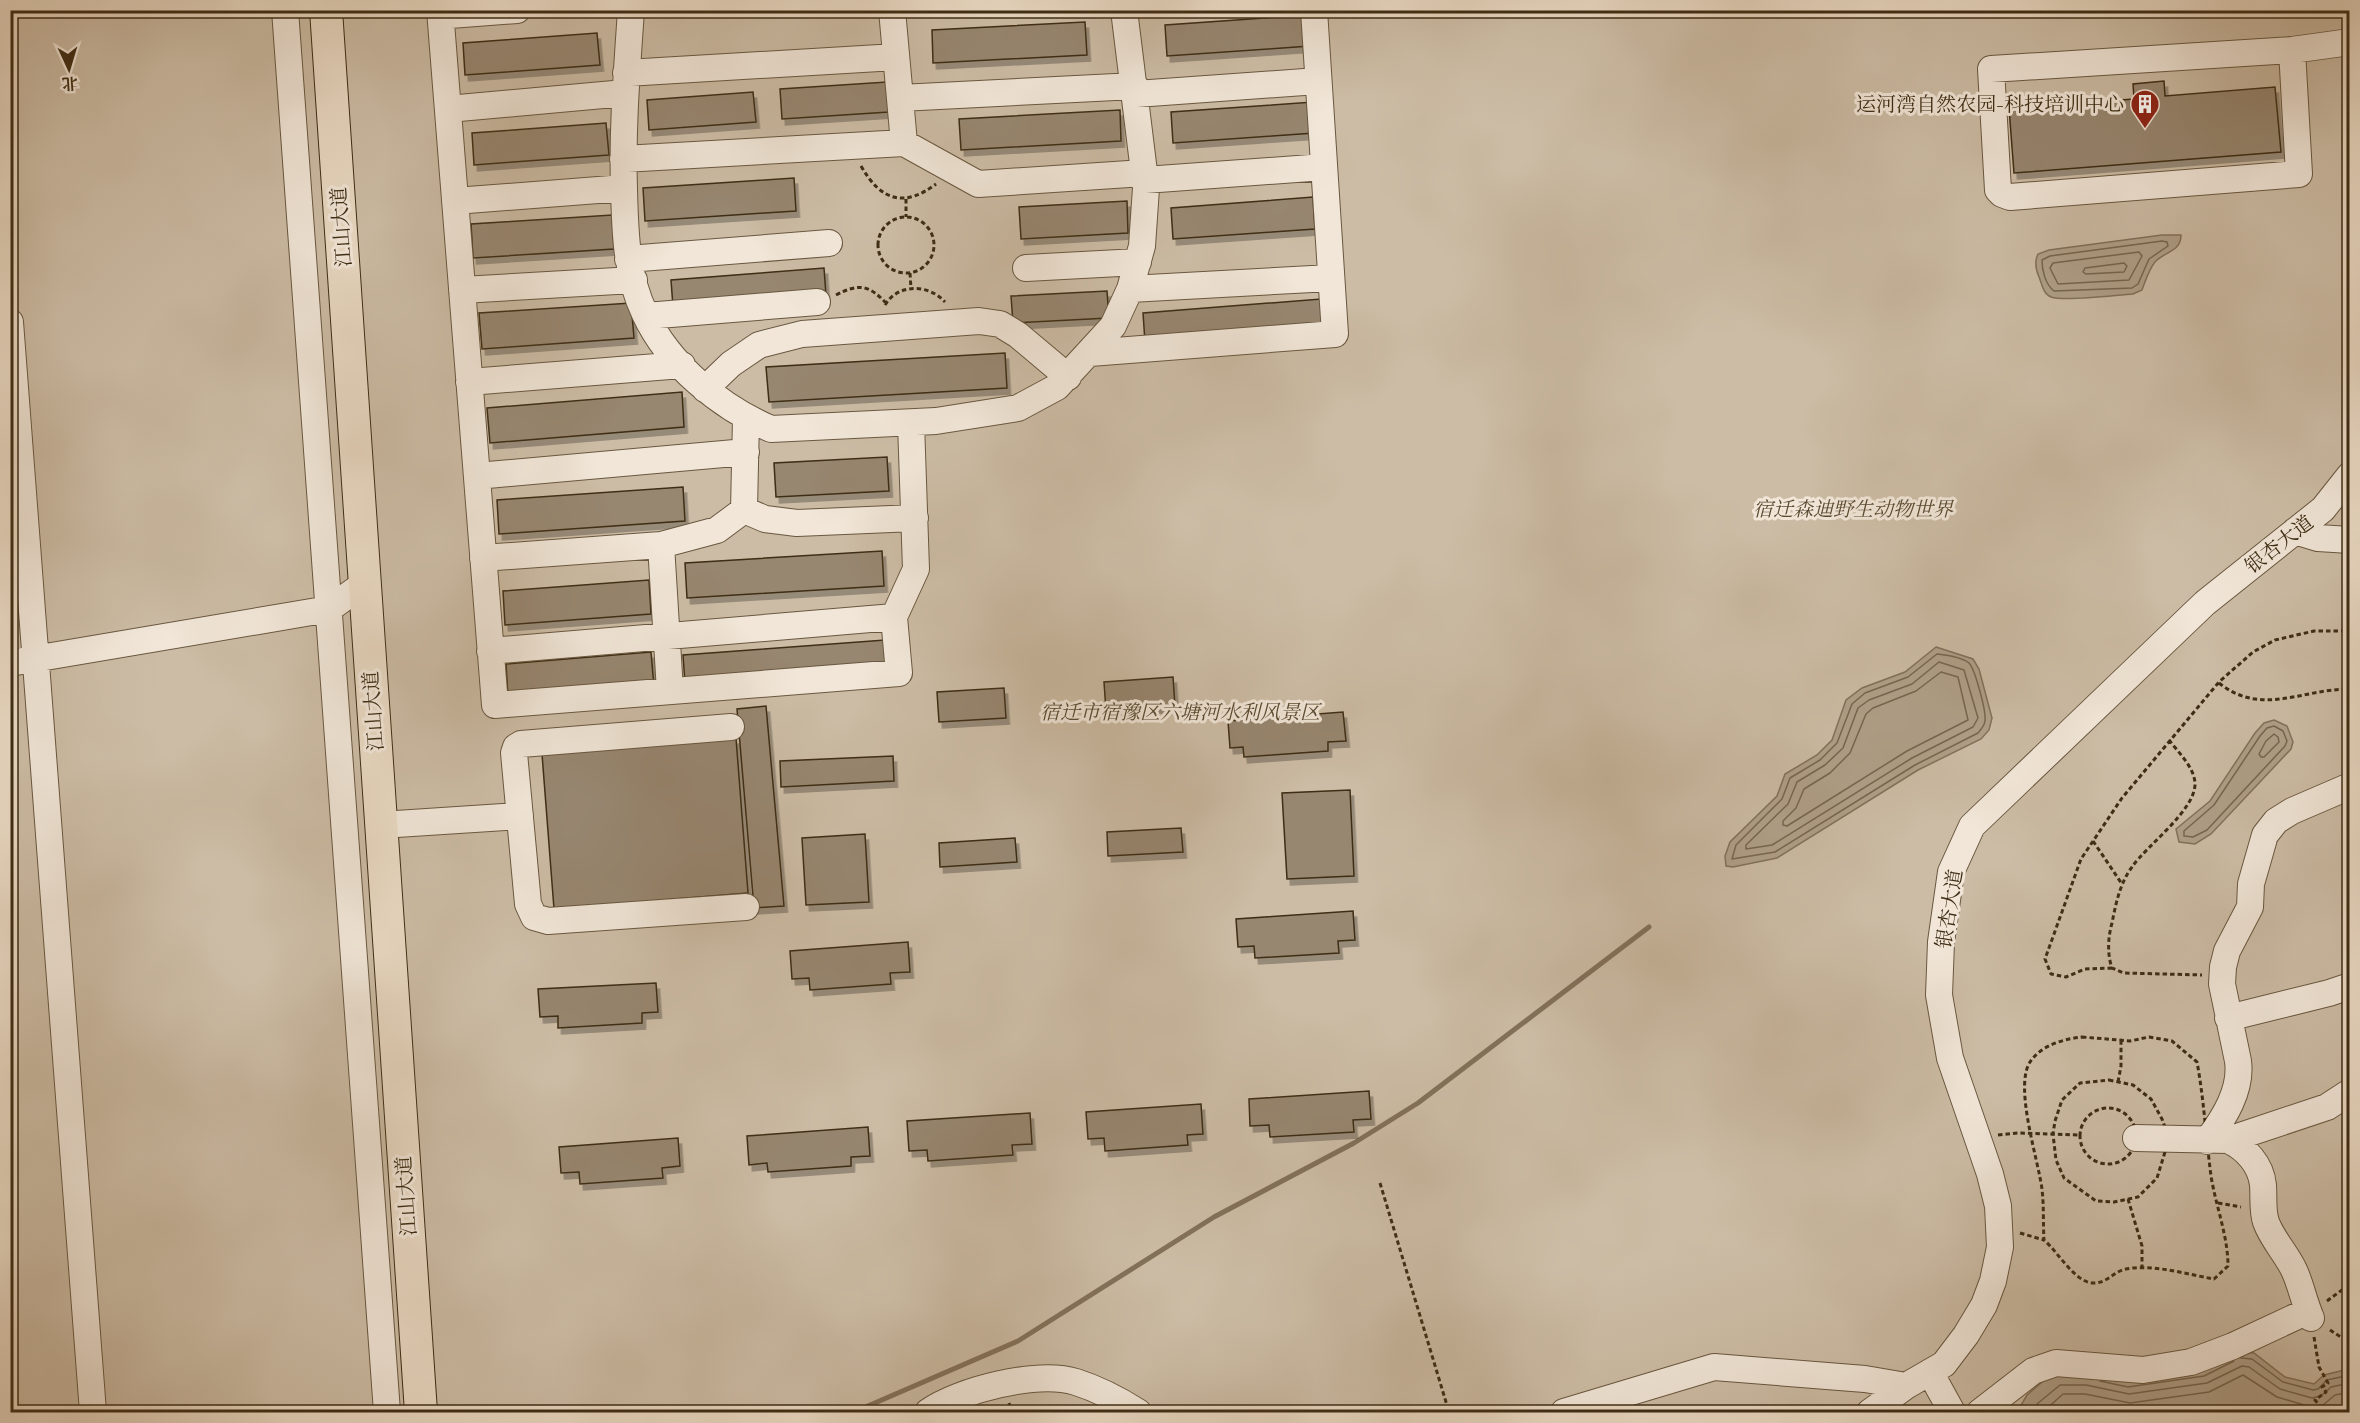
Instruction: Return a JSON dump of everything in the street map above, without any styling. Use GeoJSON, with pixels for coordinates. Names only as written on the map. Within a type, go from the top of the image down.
{"type":"FeatureCollection","features":[{"type":"Feature","properties":{"kind":"main road","name":"江山大道"},"geometry":{"type":"LineString","coordinates":[[326,10],[421,1413]]}},
{"type":"Feature","properties":{"kind":"street"},"geometry":{"type":"LineString","coordinates":[[285,10],[387,1413]]}},
{"type":"Feature","properties":{"kind":"street"},"geometry":{"type":"LineString","coordinates":[[441,10],[450,15],[518,10]]}},
{"type":"Feature","properties":{"kind":"street"},"geometry":{"type":"LineString","coordinates":[[441,10],[495,705],[899,673],[894,617],[916,569],[911,423]]}},
{"type":"Feature","properties":{"kind":"street"},"geometry":{"type":"LineString","coordinates":[[631,10],[623,159],[624,188],[631,270],[646,316],[668,350],[705,389],[746,418],[771,429],[936,421],[1018,408],[1058,387],[1113,326],[1130,289],[1142,246],[1144,176],[1124,10]]}},
{"type":"Feature","properties":{"kind":"street"},"geometry":{"type":"LineString","coordinates":[[892,10],[904,142]]}},
{"type":"Feature","properties":{"kind":"street"},"geometry":{"type":"LineString","coordinates":[[1090,353],[1335,334],[1314,10]]}},
{"type":"Feature","properties":{"kind":"street"},"geometry":{"type":"LineString","coordinates":[[2292,50],[2299,174],[2010,197],[1998,190],[1991,69],[2292,50],[2349,42]]}},
{"type":"Feature","properties":{"kind":"street"},"geometry":{"type":"LineString","coordinates":[[448,109],[626,83],[896,57]]}},
{"type":"Feature","properties":{"kind":"street"},"geometry":{"type":"LineString","coordinates":[[900,98],[1318,81]]}},
{"type":"Feature","properties":{"kind":"street"},"geometry":{"type":"LineString","coordinates":[[623,159],[904,142],[978,184],[1324,167]]}},
{"type":"Feature","properties":{"kind":"street"},"geometry":{"type":"LineString","coordinates":[[455,201],[624,188]]}},
{"type":"Feature","properties":{"kind":"street"},"geometry":{"type":"LineString","coordinates":[[462,290],[829,243]]}},
{"type":"Feature","properties":{"kind":"street"},"geometry":{"type":"LineString","coordinates":[[1026,268],[1138,262]]}},
{"type":"Feature","properties":{"kind":"street"},"geometry":{"type":"LineString","coordinates":[[1130,289],[1331,278]]}},
{"type":"Feature","properties":{"kind":"street"},"geometry":{"type":"LineString","coordinates":[[646,316],[817,302]]}},
{"type":"Feature","properties":{"kind":"street"},"geometry":{"type":"LineString","coordinates":[[705,389],[731,364],[759,345],[802,334],[979,321],[1000,324],[1018,335],[1068,376]]}},
{"type":"Feature","properties":{"kind":"street"},"geometry":{"type":"LineString","coordinates":[[10,322],[93,1413]]}},
{"type":"Feature","properties":{"kind":"street"},"geometry":{"type":"LineString","coordinates":[[469,382],[682,365]]}},
{"type":"Feature","properties":{"kind":"street"},"geometry":{"type":"LineString","coordinates":[[744,510],[746,418]]}},
{"type":"Feature","properties":{"kind":"street"},"geometry":{"type":"LineString","coordinates":[[477,476],[746,452]]}},
{"type":"Feature","properties":{"kind":"street","name":"银杏大道"},"geometry":{"type":"LineString","coordinates":[[1870,1413],[1906,1386],[1944,1364],[1966,1335],[1983,1305],[1993,1281],[1998,1259],[2000,1247],[1998,1206],[1950,1058],[1940,995],[1941,942],[1951,872],[1972,826],[2205,603],[2323,509],[2349,475]]}},
{"type":"Feature","properties":{"kind":"street"},"geometry":{"type":"LineString","coordinates":[[744,510],[765,519],[797,523],[915,518]]}},
{"type":"Feature","properties":{"kind":"street"},"geometry":{"type":"LineString","coordinates":[[483,558],[661,545],[717,530],[744,510]]}},
{"type":"Feature","properties":{"kind":"street"},"geometry":{"type":"LineString","coordinates":[[2295,531],[2318,538],[2349,540]]}},
{"type":"Feature","properties":{"kind":"street"},"geometry":{"type":"LineString","coordinates":[[661,545],[670,691]]}},
{"type":"Feature","properties":{"kind":"street"},"geometry":{"type":"LineString","coordinates":[[10,663],[328,609],[365,583]]}},
{"type":"Feature","properties":{"kind":"street"},"geometry":{"type":"LineString","coordinates":[[490,651],[894,617]]}},
{"type":"Feature","properties":{"kind":"street"},"geometry":{"type":"LineString","coordinates":[[731,727],[521,744],[516,747],[514,753],[530,911],[534,917],[541,921],[746,907]]}},
{"type":"Feature","properties":{"kind":"street"},"geometry":{"type":"LineString","coordinates":[[2218,1141],[2238,1083],[2238,1061],[2228,1018],[2222,975],[2227,951],[2250,907],[2251,884],[2265,835],[2276,821],[2292,811],[2349,786]]}},
{"type":"Feature","properties":{"kind":"street"},"geometry":{"type":"LineString","coordinates":[[381,825],[520,816]]}},
{"type":"Feature","properties":{"kind":"street"},"geometry":{"type":"LineString","coordinates":[[2228,1018],[2349,986]]}},
{"type":"Feature","properties":{"kind":"street"},"geometry":{"type":"LineString","coordinates":[[2218,1141],[2327,1107],[2349,1092]]}},
{"type":"Feature","properties":{"kind":"street"},"geometry":{"type":"LineString","coordinates":[[1980,1413],[2033,1371],[2056,1363],[2143,1370],[2191,1362],[2309,1315],[2294,1270],[2266,1222],[2260,1173],[2252,1157],[2239,1145],[2218,1141],[2136,1138]]}},
{"type":"Feature","properties":{"kind":"street"},"geometry":{"type":"LineString","coordinates":[[1564,1413],[1714,1367],[1866,1379],[1906,1386]]}},
{"type":"Feature","properties":{"kind":"street"},"geometry":{"type":"LineString","coordinates":[[1930,1372],[1952,1413]]}},
{"type":"Feature","properties":{"kind":"street"},"geometry":{"type":"LineString","coordinates":[[928,1413],[959,1396],[985,1387],[1041,1379],[1074,1381],[1115,1398],[1138,1413]]}},
{"type":"Feature","properties":{"kind":"path"},"geometry":{"type":"LineString","coordinates":[[850,146],[865,172],[884,194],[895,198],[906,199],[930,189],[954,171]]}},
{"type":"Feature","properties":{"kind":"path"},"geometry":{"type":"LineString","coordinates":[[906,199],[906,217]]}},
{"type":"Feature","properties":{"kind":"path"},"geometry":{"type":"LineString","coordinates":[[906,217],[919,220],[927,226],[935,243],[930,261],[923,268],[910,273],[895,271],[887,265],[879,250],[881,233],[886,225],[893,220],[906,217]]}},
{"type":"Feature","properties":{"kind":"path"},"geometry":{"type":"LineString","coordinates":[[910,273],[911,289]]}},
{"type":"Feature","properties":{"kind":"path"},"geometry":{"type":"LineString","coordinates":[[817,302],[860,287],[873,290],[886,303]]}},
{"type":"Feature","properties":{"kind":"path"},"geometry":{"type":"LineString","coordinates":[[2222,975],[2144,975],[2124,973],[2112,968],[2085,969],[2066,977],[2051,974],[2045,959],[2081,858],[2122,798],[2219,682],[2253,652],[2275,640],[2314,631],[2349,631]]}},
{"type":"Feature","properties":{"kind":"path"},"geometry":{"type":"LineString","coordinates":[[2219,682],[2233,694],[2247,699],[2274,700],[2349,689]]}},
{"type":"Feature","properties":{"kind":"path"},"geometry":{"type":"LineString","coordinates":[[2112,968],[2109,959],[2109,934],[2122,884],[2145,850],[2182,814],[2195,784],[2191,771],[2169,740]]}},
{"type":"Feature","properties":{"kind":"path"},"geometry":{"type":"LineString","coordinates":[[2092,842],[2122,884]]}},
{"type":"Feature","properties":{"kind":"path"},"geometry":{"type":"LineString","coordinates":[[2093,1037],[2130,1041],[2150,1037],[2172,1041],[2197,1062],[2218,1141],[2220,1225],[2228,1245],[2228,1266],[2214,1279],[2142,1268],[2123,1269],[2108,1280],[2091,1283],[2070,1271],[2057,1251],[2044,1240],[2042,1190],[2023,1085],[2029,1063],[2043,1049],[2066,1039],[2093,1037]]}},
{"type":"Feature","properties":{"kind":"path"},"geometry":{"type":"LineString","coordinates":[[2118,1082],[2121,1066],[2121,1040]]}},
{"type":"Feature","properties":{"kind":"path"},"geometry":{"type":"LineString","coordinates":[[2109,1080],[2118,1082],[2133,1085],[2151,1099],[2162,1119],[2169,1139],[2157,1178],[2138,1197],[2114,1202],[2096,1202],[2064,1178],[2056,1160],[2053,1134],[2055,1120],[2062,1100],[2080,1083],[2109,1080]]}},
{"type":"Feature","properties":{"kind":"path"},"geometry":{"type":"LineString","coordinates":[[2107,1108],[2125,1113],[2131,1120],[2136,1138],[2130,1154],[2114,1163],[2105,1164],[2089,1156],[2083,1149],[2080,1135],[2090,1115],[2107,1108]]}},
{"type":"Feature","properties":{"kind":"path"},"geometry":{"type":"LineString","coordinates":[[1977,1137],[2031,1133],[2080,1135]]}},
{"type":"Feature","properties":{"kind":"path"},"geometry":{"type":"LineString","coordinates":[[1380,1183],[1449,1413]]}},
{"type":"Feature","properties":{"kind":"path"},"geometry":{"type":"LineString","coordinates":[[2128,1199],[2142,1246],[2142,1268]]}},
{"type":"Feature","properties":{"kind":"path"},"geometry":{"type":"LineString","coordinates":[[2309,1315],[2319,1367],[2328,1383],[2322,1387],[2326,1392],[2315,1400],[2324,1411],[2322,1413]]}},
{"type":"Feature","properties":{"kind":"green space","name":"宿迁市宿豫区六塘河水利风景区"},"geometry":{"type":"Polygon","coordinates":[[[10,11],[2349,11],[2349,1412],[11,1412],[10,11]]]}},
{"type":"Feature","properties":{"kind":"water"},"geometry":{"type":"Polygon","coordinates":[[[2162,235],[2181,235],[2178,245],[2155,262],[2142,290],[2133,294],[2067,299],[2051,297],[2046,294],[2037,272],[2038,254],[2049,250],[2162,235]]]}},
{"type":"Feature","properties":{"kind":"water"},"geometry":{"type":"Polygon","coordinates":[[[1936,647],[1973,659],[1979,669],[1992,718],[1989,730],[1981,739],[1918,770],[1777,858],[1733,867],[1726,866],[1725,856],[1730,842],[1777,796],[1785,774],[1817,755],[1832,740],[1846,700],[1862,688],[1905,672],[1936,647]]]}},
{"type":"Feature","properties":{"kind":"water"},"geometry":{"type":"Polygon","coordinates":[[[2274,720],[2287,726],[2293,742],[2291,749],[2211,834],[2195,844],[2179,842],[2176,829],[2210,801],[2255,733],[2264,723],[2274,720]]]}},
{"type":"Feature","properties":{"kind":"water"},"geometry":{"type":"Polygon","coordinates":[[[2239,1352],[2254,1353],[2285,1377],[2314,1384],[2324,1375],[2349,1369],[2349,1412],[2017,1412],[2027,1395],[2055,1371],[2239,1352]]]}},
{"type":"Feature","properties":{"kind":"building"},"geometry":{"type":"Polygon","coordinates":[[[1307,15],[1310,46],[1167,56],[1165,25],[1307,15]]]}},
{"type":"Feature","properties":{"kind":"building"},"geometry":{"type":"Polygon","coordinates":[[[1085,22],[1087,55],[933,63],[932,30],[1085,22]]]}},
{"type":"Feature","properties":{"kind":"building"},"geometry":{"type":"Polygon","coordinates":[[[597,33],[600,65],[465,75],[463,43],[597,33]]]}},
{"type":"Feature","properties":{"kind":"building","name":"运河湾自然农园-科技培训中心"},"geometry":{"type":"Polygon","coordinates":[[[2164,81],[2165,96],[2275,87],[2281,152],[2014,173],[2009,108],[2134,99],[2133,84],[2164,81]]]}},
{"type":"Feature","properties":{"kind":"building"},"geometry":{"type":"Polygon","coordinates":[[[887,82],[889,112],[782,119],[780,89],[887,82]]]}},
{"type":"Feature","properties":{"kind":"building"},"geometry":{"type":"Polygon","coordinates":[[[753,92],[756,122],[649,130],[647,100],[753,92]]]}},
{"type":"Feature","properties":{"kind":"building"},"geometry":{"type":"Polygon","coordinates":[[[1313,102],[1315,133],[1173,143],[1171,112],[1313,102]]]}},
{"type":"Feature","properties":{"kind":"building"},"geometry":{"type":"Polygon","coordinates":[[[1120,110],[1121,141],[961,150],[959,119],[1120,110]]]}},
{"type":"Feature","properties":{"kind":"building"},"geometry":{"type":"Polygon","coordinates":[[[606,123],[609,155],[474,165],[472,133],[606,123]]]}},
{"type":"Feature","properties":{"kind":"building"},"geometry":{"type":"Polygon","coordinates":[[[794,178],[796,211],[645,221],[643,188],[794,178]]]}},
{"type":"Feature","properties":{"kind":"building"},"geometry":{"type":"Polygon","coordinates":[[[1313,197],[1315,229],[1173,239],[1171,208],[1313,197]]]}},
{"type":"Feature","properties":{"kind":"building"},"geometry":{"type":"Polygon","coordinates":[[[1127,201],[1128,233],[1021,239],[1019,207],[1127,201]]]}},
{"type":"Feature","properties":{"kind":"building"},"geometry":{"type":"Polygon","coordinates":[[[612,215],[614,249],[473,258],[471,224],[612,215]]]}},
{"type":"Feature","properties":{"kind":"building"},"geometry":{"type":"Polygon","coordinates":[[[824,268],[826,295],[673,307],[671,280],[824,268]]]}},
{"type":"Feature","properties":{"kind":"building"},"geometry":{"type":"Polygon","coordinates":[[[1107,291],[1109,318],[1013,323],[1011,296],[1107,291]]]}},
{"type":"Feature","properties":{"kind":"building"},"geometry":{"type":"Polygon","coordinates":[[[1321,299],[1324,329],[1145,342],[1143,313],[1321,299]]]}},
{"type":"Feature","properties":{"kind":"building"},"geometry":{"type":"Polygon","coordinates":[[[631,303],[634,338],[482,349],[479,313],[631,303]]]}},
{"type":"Feature","properties":{"kind":"building"},"geometry":{"type":"Polygon","coordinates":[[[1005,353],[1007,388],[769,402],[766,367],[1005,353]]]}},
{"type":"Feature","properties":{"kind":"building"},"geometry":{"type":"Polygon","coordinates":[[[682,392],[684,427],[490,443],[487,408],[682,392]]]}},
{"type":"Feature","properties":{"kind":"building"},"geometry":{"type":"Polygon","coordinates":[[[887,457],[889,491],[776,497],[774,463],[887,457]]]}},
{"type":"Feature","properties":{"kind":"building"},"geometry":{"type":"Polygon","coordinates":[[[683,487],[685,521],[499,534],[497,500],[683,487]]]}},
{"type":"Feature","properties":{"kind":"building"},"geometry":{"type":"Polygon","coordinates":[[[882,551],[884,586],[687,598],[685,563],[882,551]]]}},
{"type":"Feature","properties":{"kind":"building"},"geometry":{"type":"Polygon","coordinates":[[[649,580],[651,614],[505,625],[503,591],[649,580]]]}},
{"type":"Feature","properties":{"kind":"building"},"geometry":{"type":"Polygon","coordinates":[[[885,640],[887,668],[685,683],[683,655],[885,640]]]}},
{"type":"Feature","properties":{"kind":"building"},"geometry":{"type":"Polygon","coordinates":[[[651,652],[654,687],[508,697],[506,664],[651,652]]]}},
{"type":"Feature","properties":{"kind":"building"},"geometry":{"type":"Polygon","coordinates":[[[1173,677],[1175,706],[1106,711],[1104,682],[1173,677]]]}},
{"type":"Feature","properties":{"kind":"building"},"geometry":{"type":"Polygon","coordinates":[[[1004,688],[1006,718],[939,722],[937,692],[1004,688]]]}},
{"type":"Feature","properties":{"kind":"building"},"geometry":{"type":"Polygon","coordinates":[[[766,706],[784,906],[754,908],[737,709],[766,706]]]}},
{"type":"Feature","properties":{"kind":"building"},"geometry":{"type":"Polygon","coordinates":[[[1343,712],[1346,741],[1328,742],[1328,751],[1244,757],[1243,747],[1230,748],[1228,721],[1343,712]]]}},
{"type":"Feature","properties":{"kind":"building"},"geometry":{"type":"Polygon","coordinates":[[[736,738],[748,893],[554,909],[542,754],[736,738]]]}},
{"type":"Feature","properties":{"kind":"building"},"geometry":{"type":"Polygon","coordinates":[[[893,756],[894,781],[781,787],[780,761],[893,756]]]}},
{"type":"Feature","properties":{"kind":"building"},"geometry":{"type":"Polygon","coordinates":[[[1350,790],[1354,876],[1287,879],[1282,793],[1350,790]]]}},
{"type":"Feature","properties":{"kind":"building"},"geometry":{"type":"Polygon","coordinates":[[[1181,828],[1183,852],[1108,856],[1107,832],[1181,828]]]}},
{"type":"Feature","properties":{"kind":"building"},"geometry":{"type":"Polygon","coordinates":[[[865,834],[869,902],[806,905],[802,838],[865,834]]]}},
{"type":"Feature","properties":{"kind":"building"},"geometry":{"type":"Polygon","coordinates":[[[1015,838],[1017,862],[940,867],[939,843],[1015,838]]]}},
{"type":"Feature","properties":{"kind":"building"},"geometry":{"type":"Polygon","coordinates":[[[1353,911],[1355,940],[1338,941],[1339,953],[1255,958],[1254,946],[1238,947],[1236,919],[1353,911]]]}},
{"type":"Feature","properties":{"kind":"building"},"geometry":{"type":"Polygon","coordinates":[[[908,942],[910,972],[890,973],[891,984],[810,990],[809,978],[792,979],[790,951],[908,942]]]}},
{"type":"Feature","properties":{"kind":"building"},"geometry":{"type":"Polygon","coordinates":[[[656,983],[658,1012],[642,1013],[642,1023],[558,1028],[558,1016],[540,1017],[538,989],[656,983]]]}},
{"type":"Feature","properties":{"kind":"building"},"geometry":{"type":"Polygon","coordinates":[[[1369,1091],[1371,1119],[1353,1120],[1354,1132],[1270,1137],[1269,1125],[1250,1126],[1249,1099],[1369,1091]]]}},
{"type":"Feature","properties":{"kind":"building"},"geometry":{"type":"Polygon","coordinates":[[[1201,1104],[1203,1134],[1187,1135],[1188,1145],[1105,1151],[1104,1138],[1088,1139],[1086,1112],[1201,1104]]]}},
{"type":"Feature","properties":{"kind":"building"},"geometry":{"type":"Polygon","coordinates":[[[1030,1113],[1032,1144],[1012,1145],[1013,1155],[928,1161],[927,1150],[909,1151],[907,1121],[1030,1113]]]}},
{"type":"Feature","properties":{"kind":"building"},"geometry":{"type":"Polygon","coordinates":[[[868,1127],[870,1156],[851,1157],[851,1166],[768,1172],[767,1163],[749,1165],[747,1136],[868,1127]]]}},
{"type":"Feature","properties":{"kind":"building"},"geometry":{"type":"Polygon","coordinates":[[[678,1138],[680,1166],[662,1168],[663,1178],[580,1184],[579,1172],[561,1173],[559,1147],[678,1138]]]}},
{"type":"Feature","properties":{"kind":"waterway"},"geometry":{"type":"LineString","coordinates":[[854,1412],[1018,1341],[1214,1217],[1354,1143],[1418,1103],[1649,927]]}},
{"type":"Feature","properties":{"kind":"place","name":"运河湾自然农园-科技培训中心"},"geometry":{"type":"Point","coordinates":[2145,130]}},
{"type":"Feature","properties":{"kind":"park label","name":"宿迁森迪野生动物世界"},"geometry":{"type":"Point","coordinates":[1853,509]}}]}
